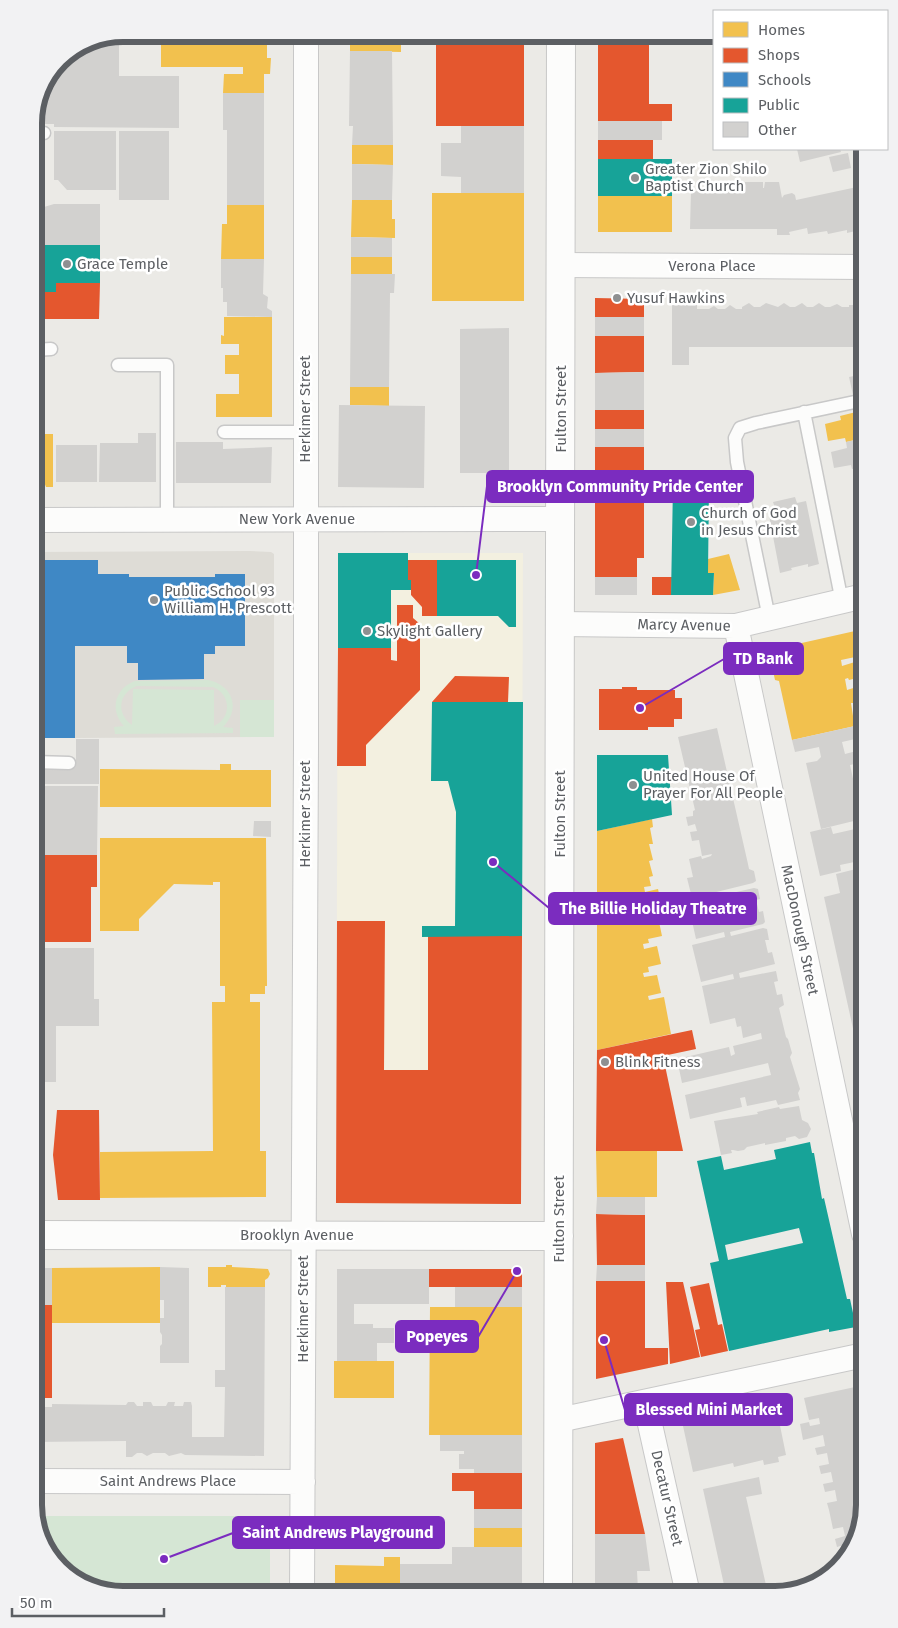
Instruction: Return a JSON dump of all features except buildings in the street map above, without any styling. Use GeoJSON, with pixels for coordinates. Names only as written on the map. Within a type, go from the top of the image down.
{"type":"FeatureCollection","features":[{"type":"Feature","properties":{"kind":"main road","name":"Fulton Street"},"geometry":{"type":"LineString","coordinates":[[558,1586],[561,43]]}},
{"type":"Feature","properties":{"kind":"main road","name":"Brooklyn Avenue"},"geometry":{"type":"LineString","coordinates":[[42,1235],[559,1236]]}},
{"type":"Feature","properties":{"kind":"street","name":"Herkimer Street"},"geometry":{"type":"LineString","coordinates":[[302,1585],[306,766],[304,519],[306,42]]}},
{"type":"Feature","properties":{"kind":"street","name":"Verona Place"},"geometry":{"type":"LineString","coordinates":[[561,265],[856,267]]}},
{"type":"Feature","properties":{"kind":"street","name":"New York Avenue"},"geometry":{"type":"LineString","coordinates":[[43,520],[561,519]]}},
{"type":"Feature","properties":{"kind":"street","name":"Marcy Avenue"},"geometry":{"type":"LineString","coordinates":[[560,624],[736,626],[853,599]]}},
{"type":"Feature","properties":{"kind":"street","name":"MacDonough Street"},"geometry":{"type":"LineString","coordinates":[[736,626],[856,1196]]}},
{"type":"Feature","properties":{"kind":"street"},"geometry":{"type":"LineString","coordinates":[[559,1420],[856,1357]]}},
{"type":"Feature","properties":{"kind":"street","name":"Decatur Street"},"geometry":{"type":"LineString","coordinates":[[645,1402],[686,1586]]}},
{"type":"Feature","properties":{"kind":"street","name":"Saint Andrews Place"},"geometry":{"type":"LineString","coordinates":[[42,1481],[303,1482]]}},
{"type":"Feature","properties":{"kind":"lane"},"geometry":{"type":"LineString","coordinates":[[43,349],[51,349]]}},
{"type":"Feature","properties":{"kind":"lane"},"geometry":{"type":"LineString","coordinates":[[118,365],[167,365],[167,520]]}},
{"type":"Feature","properties":{"kind":"lane"},"geometry":{"type":"LineString","coordinates":[[769,618],[737,462],[735,438],[740,428],[756,422],[856,402]]}},
{"type":"Feature","properties":{"kind":"lane"},"geometry":{"type":"LineString","coordinates":[[804,412],[853,599]]}},
{"type":"Feature","properties":{"kind":"lane"},"geometry":{"type":"LineString","coordinates":[[224,432],[305,432]]}},
{"type":"Feature","properties":{"kind":"lane"},"geometry":{"type":"LineString","coordinates":[[43,762],[69,763]]}},
{"type":"Feature","properties":{"kind":"shaded area","name":"Public School 93 William H. Prescott"},"geometry":{"type":"Polygon","coordinates":[[[249,551],[271,552],[274,554],[274,737],[75,738],[75,646],[43,646],[43,552],[249,551]]]}},
{"type":"Feature","properties":{"kind":"shaded area"},"geometry":{"type":"Polygon","coordinates":[[[338,553],[523,553],[521,1204],[336,1203],[338,553]]]}},
{"type":"Feature","properties":{"kind":"green space"},"geometry":{"type":"Polygon","coordinates":[[[208,680],[217,683],[228,692],[232,699],[232,713],[223,727],[233,728],[233,733],[115,734],[114,727],[124,726],[119,720],[116,700],[128,684],[135,681],[208,680]],[[137,686],[131,689],[123,699],[121,704],[123,715],[132,725],[133,689],[214,690],[214,726],[224,718],[227,706],[223,695],[213,687],[137,686]]]}},
{"type":"Feature","properties":{"kind":"green space"},"geometry":{"type":"Polygon","coordinates":[[[240,700],[274,700],[274,737],[240,737],[240,700]]]}},
{"type":"Feature","properties":{"kind":"green space"},"geometry":{"type":"Polygon","coordinates":[[[44,1516],[270,1516],[270,1585],[108,1584],[83,1575],[66,1562],[53,1545],[44,1516]]]}},
{"type":"Feature","properties":{"kind":"place","name":"Greater Zion Shilo Baptist Church"},"geometry":{"type":"Point","coordinates":[635,178]}},
{"type":"Feature","properties":{"kind":"place","name":"Grace Temple"},"geometry":{"type":"Point","coordinates":[67,264]}},
{"type":"Feature","properties":{"kind":"place","name":"Yusuf Hawkins"},"geometry":{"type":"Point","coordinates":[617,298]}},
{"type":"Feature","properties":{"kind":"place","name":"Church of God in Jesus Christ"},"geometry":{"type":"Point","coordinates":[691,522]}},
{"type":"Feature","properties":{"kind":"place","name":"Brooklyn Community Pride Center"},"geometry":{"type":"Point","coordinates":[476,575]}},
{"type":"Feature","properties":{"kind":"place","name":"Public School 93 William H. Prescott"},"geometry":{"type":"Point","coordinates":[154,600]}},
{"type":"Feature","properties":{"kind":"place","name":"Skylight Gallery"},"geometry":{"type":"Point","coordinates":[367,631]}},
{"type":"Feature","properties":{"kind":"place","name":"TD Bank"},"geometry":{"type":"Point","coordinates":[640,708]}},
{"type":"Feature","properties":{"kind":"place","name":"United House Of Prayer For All People"},"geometry":{"type":"Point","coordinates":[633,785]}},
{"type":"Feature","properties":{"kind":"place","name":"The Billie Holiday Theatre"},"geometry":{"type":"Point","coordinates":[493,862]}},
{"type":"Feature","properties":{"kind":"place","name":"Blink Fitness"},"geometry":{"type":"Point","coordinates":[605,1062]}},
{"type":"Feature","properties":{"kind":"place","name":"Popeyes"},"geometry":{"type":"Point","coordinates":[517,1271]}},
{"type":"Feature","properties":{"kind":"place","name":"Blessed Mini Market"},"geometry":{"type":"Point","coordinates":[604,1340]}},
{"type":"Feature","properties":{"kind":"place","name":"Saint Andrews Playground"},"geometry":{"type":"Point","coordinates":[164,1559]}}]}
